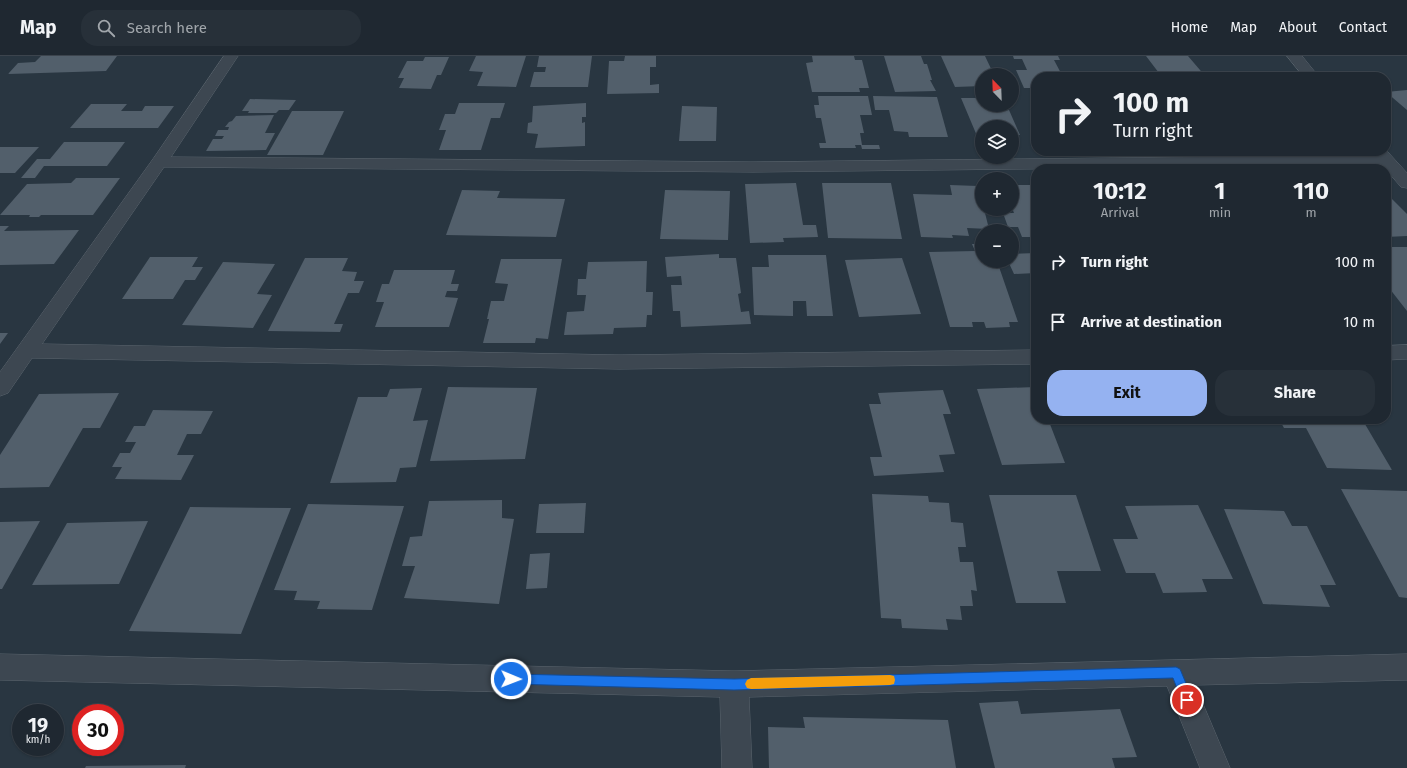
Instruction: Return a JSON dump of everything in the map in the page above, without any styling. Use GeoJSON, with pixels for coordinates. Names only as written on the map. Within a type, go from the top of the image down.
{"type":"FeatureCollection","features":[{"type":"Feature","properties":{"kind":"street"},"geometry":{"type":"LineString","coordinates":[[0,388],[232,56]]}},
{"type":"Feature","properties":{"kind":"street"},"geometry":{"type":"LineString","coordinates":[[1294,56],[1308,72]]}},
{"type":"Feature","properties":{"kind":"street"},"geometry":{"type":"LineString","coordinates":[[159,162],[753,166],[1325,156]]}},
{"type":"Feature","properties":{"kind":"street"},"geometry":{"type":"LineString","coordinates":[[1383,156],[1390,164]]}},
{"type":"Feature","properties":{"kind":"street"},"geometry":{"type":"LineString","coordinates":[[1391,165],[1407,183]]}},
{"type":"Feature","properties":{"kind":"street"},"geometry":{"type":"LineString","coordinates":[[26,351],[619,362],[1031,357]]}},
{"type":"Feature","properties":{"kind":"street"},"geometry":{"type":"LineString","coordinates":[[1391,352],[1407,352]]}},
{"type":"Feature","properties":{"kind":"street"},"geometry":{"type":"LineString","coordinates":[[0,667],[734,684],[1407,666]]}},
{"type":"Feature","properties":{"kind":"street"},"geometry":{"type":"LineString","coordinates":[[1176,673],[1215,768]]}},
{"type":"Feature","properties":{"kind":"street"},"geometry":{"type":"LineString","coordinates":[[734,684],[737,768]]}},
{"type":"Feature","properties":{"kind":"building"},"geometry":{"type":"Polygon","coordinates":[[[41,56],[117,56],[106,71],[8,74],[18,63],[35,62],[41,56]]]}},
{"type":"Feature","properties":{"kind":"building"},"geometry":{"type":"Polygon","coordinates":[[[476,56],[526,56],[516,87],[477,86],[483,72],[469,71],[476,56]]]}},
{"type":"Feature","properties":{"kind":"building"},"geometry":{"type":"Polygon","coordinates":[[[539,56],[592,56],[588,87],[530,87],[534,72],[545,72],[546,67],[537,67],[539,56]]]}},
{"type":"Feature","properties":{"kind":"building"},"geometry":{"type":"Polygon","coordinates":[[[625,56],[656,56],[656,67],[650,67],[650,85],[659,84],[659,93],[607,94],[609,61],[624,61],[625,56]]]}},
{"type":"Feature","properties":{"kind":"building"},"geometry":{"type":"Polygon","coordinates":[[[812,56],[854,56],[855,60],[862,60],[869,88],[859,88],[860,92],[812,92],[806,63],[813,62],[812,56]]]}},
{"type":"Feature","properties":{"kind":"building"},"geometry":{"type":"Polygon","coordinates":[[[884,56],[921,56],[924,64],[927,64],[932,80],[930,80],[936,91],[895,92],[884,56]]]}},
{"type":"Feature","properties":{"kind":"building"},"geometry":{"type":"Polygon","coordinates":[[[941,56],[985,56],[991,68],[975,68],[975,86],[955,87],[941,56]]]}},
{"type":"Feature","properties":{"kind":"building"},"geometry":{"type":"Polygon","coordinates":[[[1013,56],[1058,56],[1060,60],[1054,60],[1060,72],[1031,72],[1031,88],[1024,88],[1019,77],[1019,70],[1027,70],[1022,59],[1014,59],[1013,56]]]}},
{"type":"Feature","properties":{"kind":"building"},"geometry":{"type":"Polygon","coordinates":[[[1146,56],[1188,56],[1202,72],[1158,72],[1146,56]]]}},
{"type":"Feature","properties":{"kind":"building"},"geometry":{"type":"Polygon","coordinates":[[[425,57],[449,57],[441,75],[437,75],[431,89],[399,88],[404,78],[398,78],[407,61],[423,61],[425,57]]]}},
{"type":"Feature","properties":{"kind":"building"},"geometry":{"type":"Polygon","coordinates":[[[1407,90],[1407,110],[1391,96],[1391,92],[1407,90]]]}},
{"type":"Feature","properties":{"kind":"building"},"geometry":{"type":"Polygon","coordinates":[[[818,96],[868,96],[872,115],[860,115],[864,133],[860,133],[862,145],[879,145],[880,149],[862,149],[861,145],[855,145],[856,148],[820,148],[819,143],[826,143],[821,118],[816,118],[814,105],[819,105],[818,96]]]}},
{"type":"Feature","properties":{"kind":"building"},"geometry":{"type":"Polygon","coordinates":[[[873,96],[937,97],[948,137],[909,137],[908,132],[894,131],[889,110],[875,110],[873,96]]]}},
{"type":"Feature","properties":{"kind":"building"},"geometry":{"type":"Polygon","coordinates":[[[961,98],[975,98],[975,112],[1010,112],[1013,120],[975,120],[975,131],[961,98]]]}},
{"type":"Feature","properties":{"kind":"building"},"geometry":{"type":"Polygon","coordinates":[[[250,99],[296,100],[289,110],[279,110],[276,113],[248,113],[249,111],[242,111],[250,99]]]}},
{"type":"Feature","properties":{"kind":"building"},"geometry":{"type":"Polygon","coordinates":[[[459,103],[505,103],[500,118],[491,118],[481,150],[439,150],[446,130],[439,130],[445,114],[455,114],[459,103]]]}},
{"type":"Feature","properties":{"kind":"building"},"geometry":{"type":"Polygon","coordinates":[[[586,103],[586,117],[582,117],[582,123],[585,122],[585,146],[535,148],[538,134],[527,133],[528,123],[532,122],[533,106],[586,103]]]}},
{"type":"Feature","properties":{"kind":"building"},"geometry":{"type":"Polygon","coordinates":[[[91,104],[127,104],[121,111],[142,111],[145,106],[174,106],[158,128],[70,128],[91,104]]]}},
{"type":"Feature","properties":{"kind":"building"},"geometry":{"type":"Polygon","coordinates":[[[682,106],[717,107],[716,141],[679,141],[682,106]]]}},
{"type":"Feature","properties":{"kind":"building"},"geometry":{"type":"Polygon","coordinates":[[[292,111],[344,111],[323,155],[267,155],[292,111]]]}},
{"type":"Feature","properties":{"kind":"building"},"geometry":{"type":"Polygon","coordinates":[[[274,115],[265,133],[275,133],[266,150],[206,151],[213,139],[222,139],[224,136],[215,136],[218,130],[228,130],[229,127],[225,127],[236,116],[274,115]]]}},
{"type":"Feature","properties":{"kind":"building"},"geometry":{"type":"Polygon","coordinates":[[[64,142],[125,142],[107,166],[44,166],[35,178],[21,178],[37,159],[50,159],[64,142]]]}},
{"type":"Feature","properties":{"kind":"building"},"geometry":{"type":"Polygon","coordinates":[[[0,147],[39,147],[15,173],[0,173],[0,147]]]}},
{"type":"Feature","properties":{"kind":"building"},"geometry":{"type":"Polygon","coordinates":[[[76,178],[120,178],[93,215],[41,215],[39,217],[29,217],[30,215],[0,215],[27,184],[71,183],[76,178]]]}},
{"type":"Feature","properties":{"kind":"building"},"geometry":{"type":"Polygon","coordinates":[[[796,183],[803,225],[816,225],[818,237],[783,238],[784,242],[750,243],[745,184],[796,183]]]}},
{"type":"Feature","properties":{"kind":"building"},"geometry":{"type":"Polygon","coordinates":[[[822,183],[891,183],[902,239],[828,238],[822,183]]]}},
{"type":"Feature","properties":{"kind":"building"},"geometry":{"type":"Polygon","coordinates":[[[950,185],[975,186],[975,216],[986,216],[988,224],[975,224],[975,228],[967,228],[969,236],[952,235],[953,238],[921,237],[913,194],[952,195],[950,185]]]}},
{"type":"Feature","properties":{"kind":"building"},"geometry":{"type":"Polygon","coordinates":[[[1019,185],[1031,185],[1031,237],[1022,237],[1019,230],[1019,224],[1007,224],[1004,216],[1019,216],[1019,185]]]}},
{"type":"Feature","properties":{"kind":"building"},"geometry":{"type":"Polygon","coordinates":[[[462,190],[500,191],[497,198],[565,199],[556,237],[446,235],[462,190]]]}},
{"type":"Feature","properties":{"kind":"building"},"geometry":{"type":"Polygon","coordinates":[[[665,190],[730,191],[728,240],[660,239],[665,190]]]}},
{"type":"Feature","properties":{"kind":"building"},"geometry":{"type":"Polygon","coordinates":[[[1391,198],[1407,214],[1407,236],[1391,237],[1391,198]]]}},
{"type":"Feature","properties":{"kind":"building"},"geometry":{"type":"Polygon","coordinates":[[[0,226],[9,226],[4,231],[79,230],[54,264],[0,265],[0,226]]]}},
{"type":"Feature","properties":{"kind":"building"},"geometry":{"type":"Polygon","coordinates":[[[972,244],[975,244],[975,251],[972,244]]]}},
{"type":"Feature","properties":{"kind":"building"},"geometry":{"type":"Polygon","coordinates":[[[1391,247],[1407,247],[1407,311],[1391,290],[1391,247]]]}},
{"type":"Feature","properties":{"kind":"building"},"geometry":{"type":"Polygon","coordinates":[[[975,251],[975,268],[999,268],[1018,322],[1009,322],[1010,327],[986,328],[984,322],[972,322],[973,327],[950,327],[929,252],[975,251]]]}},
{"type":"Feature","properties":{"kind":"building"},"geometry":{"type":"Polygon","coordinates":[[[1031,253],[1031,273],[1014,274],[1011,268],[1019,268],[1019,254],[1031,253]]]}},
{"type":"Feature","properties":{"kind":"building"},"geometry":{"type":"Polygon","coordinates":[[[719,254],[719,258],[736,258],[741,293],[738,294],[741,312],[749,311],[751,324],[681,327],[680,311],[673,311],[671,285],[682,285],[681,276],[667,277],[665,257],[719,254]]]}},
{"type":"Feature","properties":{"kind":"building"},"geometry":{"type":"Polygon","coordinates":[[[768,255],[826,255],[833,316],[807,316],[806,301],[793,301],[793,316],[754,315],[752,267],[769,267],[768,255]]]}},
{"type":"Feature","properties":{"kind":"building"},"geometry":{"type":"Polygon","coordinates":[[[150,257],[198,257],[192,267],[203,267],[195,280],[185,280],[173,299],[122,299],[150,257]]]}},
{"type":"Feature","properties":{"kind":"building"},"geometry":{"type":"Polygon","coordinates":[[[305,258],[348,258],[342,271],[357,272],[354,281],[364,281],[359,293],[348,293],[334,324],[343,324],[340,332],[268,331],[305,258]]]}},
{"type":"Feature","properties":{"kind":"building"},"geometry":{"type":"Polygon","coordinates":[[[902,258],[921,314],[859,317],[845,260],[902,258]]]}},
{"type":"Feature","properties":{"kind":"building"},"geometry":{"type":"Polygon","coordinates":[[[501,259],[562,259],[548,339],[536,338],[535,343],[483,343],[489,319],[487,319],[491,301],[504,301],[508,284],[495,283],[501,259]]]}},
{"type":"Feature","properties":{"kind":"building"},"geometry":{"type":"Polygon","coordinates":[[[647,261],[646,292],[653,292],[652,315],[647,315],[646,327],[614,328],[613,334],[564,335],[567,312],[584,311],[586,295],[577,295],[578,279],[586,279],[588,262],[647,261]]]}},
{"type":"Feature","properties":{"kind":"building"},"geometry":{"type":"Polygon","coordinates":[[[223,262],[275,264],[257,294],[272,295],[253,328],[182,325],[223,262]]]}},
{"type":"Feature","properties":{"kind":"building"},"geometry":{"type":"Polygon","coordinates":[[[394,270],[455,270],[451,284],[459,284],[457,291],[447,291],[445,297],[458,298],[449,327],[375,327],[384,302],[376,302],[382,284],[389,284],[394,270]]]}},
{"type":"Feature","properties":{"kind":"building"},"geometry":{"type":"Polygon","coordinates":[[[0,333],[8,333],[0,344],[0,333]]]}},
{"type":"Feature","properties":{"kind":"building"},"geometry":{"type":"Polygon","coordinates":[[[448,387],[537,388],[525,459],[430,461],[448,387]]]}},
{"type":"Feature","properties":{"kind":"building"},"geometry":{"type":"Polygon","coordinates":[[[1031,387],[1031,424],[1050,424],[1065,463],[1002,465],[977,389],[1031,387]]]}},
{"type":"Feature","properties":{"kind":"building"},"geometry":{"type":"Polygon","coordinates":[[[422,388],[413,421],[428,420],[416,467],[400,468],[396,482],[330,483],[358,397],[387,397],[390,389],[422,388]]]}},
{"type":"Feature","properties":{"kind":"building"},"geometry":{"type":"Polygon","coordinates":[[[943,390],[951,414],[943,414],[955,454],[939,455],[944,472],[874,476],[870,457],[882,457],[869,404],[881,404],[878,393],[943,390]]]}},
{"type":"Feature","properties":{"kind":"building"},"geometry":{"type":"Polygon","coordinates":[[[119,393],[100,428],[83,428],[49,487],[0,488],[0,455],[39,394],[119,393]]]}},
{"type":"Feature","properties":{"kind":"building"},"geometry":{"type":"Polygon","coordinates":[[[153,410],[213,411],[201,434],[187,434],[177,455],[194,455],[181,480],[115,479],[122,467],[112,467],[120,453],[130,453],[136,442],[125,442],[134,426],[145,426],[153,410]]]}},
{"type":"Feature","properties":{"kind":"building"},"geometry":{"type":"Polygon","coordinates":[[[1282,424],[1365,424],[1392,470],[1327,468],[1306,428],[1284,428],[1282,424]]]}},
{"type":"Feature","properties":{"kind":"building"},"geometry":{"type":"Polygon","coordinates":[[[1341,489],[1407,491],[1407,598],[1399,597],[1341,489]]]}},
{"type":"Feature","properties":{"kind":"building"},"geometry":{"type":"Polygon","coordinates":[[[872,494],[928,496],[929,502],[949,503],[951,522],[963,523],[966,547],[958,547],[960,562],[973,562],[977,591],[971,590],[973,606],[960,606],[962,620],[946,619],[948,630],[902,628],[901,619],[881,618],[872,494]]]}},
{"type":"Feature","properties":{"kind":"building"},"geometry":{"type":"Polygon","coordinates":[[[989,495],[1076,495],[1101,571],[1057,571],[1066,603],[1016,603],[989,495]]]}},
{"type":"Feature","properties":{"kind":"building"},"geometry":{"type":"Polygon","coordinates":[[[502,500],[502,518],[514,519],[499,604],[404,598],[415,566],[402,566],[410,537],[422,536],[429,501],[502,500]]]}},
{"type":"Feature","properties":{"kind":"building"},"geometry":{"type":"Polygon","coordinates":[[[586,503],[584,533],[536,533],[539,504],[586,503]]]}},
{"type":"Feature","properties":{"kind":"building"},"geometry":{"type":"Polygon","coordinates":[[[308,504],[404,506],[372,610],[317,609],[320,601],[294,600],[297,591],[274,590],[308,504]]]}},
{"type":"Feature","properties":{"kind":"building"},"geometry":{"type":"Polygon","coordinates":[[[1198,505],[1233,579],[1202,579],[1207,592],[1163,593],[1155,573],[1126,573],[1113,539],[1138,539],[1125,506],[1198,505]]]}},
{"type":"Feature","properties":{"kind":"building"},"geometry":{"type":"Polygon","coordinates":[[[190,507],[291,508],[241,634],[129,631],[190,507]]]}},
{"type":"Feature","properties":{"kind":"building"},"geometry":{"type":"Polygon","coordinates":[[[1224,509],[1284,511],[1292,526],[1307,526],[1336,585],[1320,585],[1330,607],[1263,604],[1224,509]]]}},
{"type":"Feature","properties":{"kind":"building"},"geometry":{"type":"Polygon","coordinates":[[[40,521],[2,589],[0,589],[0,522],[40,521]]]}},
{"type":"Feature","properties":{"kind":"building"},"geometry":{"type":"Polygon","coordinates":[[[148,521],[119,584],[32,585],[67,523],[148,521]]]}},
{"type":"Feature","properties":{"kind":"building"},"geometry":{"type":"Polygon","coordinates":[[[550,553],[547,588],[526,589],[530,554],[550,553]]]}},
{"type":"Feature","properties":{"kind":"building"},"geometry":{"type":"Polygon","coordinates":[[[1018,701],[1021,714],[1120,709],[1137,757],[1112,758],[1115,768],[995,768],[979,703],[1018,701]]]}},
{"type":"Feature","properties":{"kind":"building"},"geometry":{"type":"Polygon","coordinates":[[[803,717],[948,720],[956,768],[769,768],[768,727],[805,728],[803,717]]]}},
{"type":"Feature","properties":{"kind":"building"},"geometry":{"type":"Polygon","coordinates":[[[186,765],[185,768],[85,768],[86,766],[186,765]]]}},
{"type":"Feature","properties":{"kind":"slow traffic"},"geometry":{"type":"LineString","coordinates":[[751,684],[890,680]]}},
{"type":"Feature","properties":{"kind":"route"},"geometry":{"type":"LineString","coordinates":[[511,679],[734,684],[1176,673],[1187,700]]}}]}
